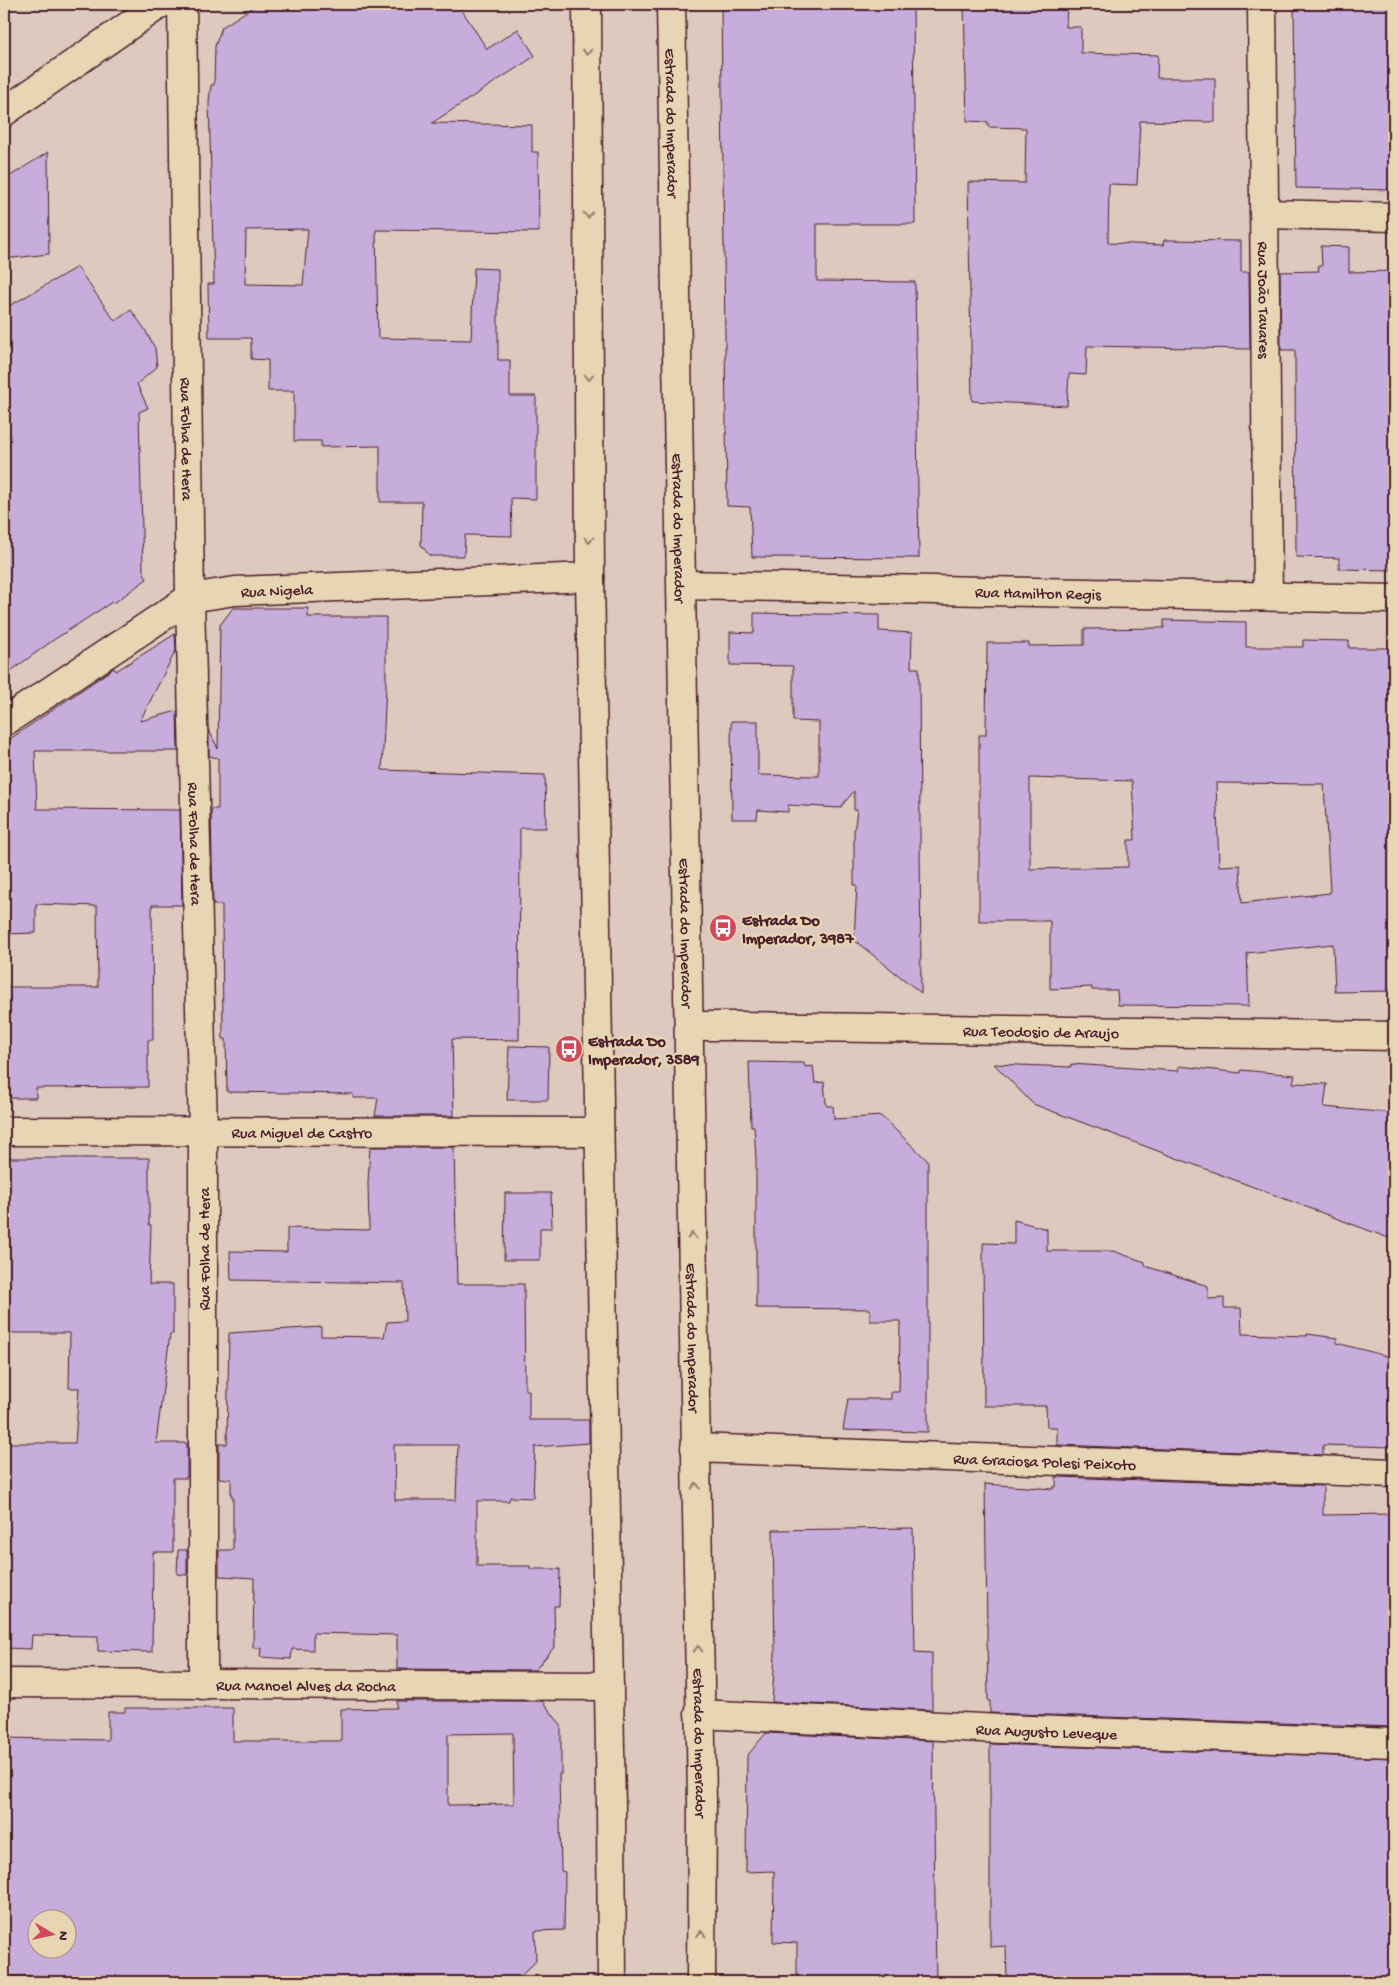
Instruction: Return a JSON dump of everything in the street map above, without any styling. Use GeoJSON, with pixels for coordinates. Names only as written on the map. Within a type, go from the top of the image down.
{"type":"FeatureCollection","features":[{"type":"Feature","properties":{"kind":"street"},"geometry":{"type":"LineString","coordinates":[[4,112],[160,4]]}},
{"type":"Feature","properties":{"kind":"street","name":"Rua Folha de Hera"},"geometry":{"type":"LineString","coordinates":[[182,4],[190,598],[203,1131],[203,1685]]}},
{"type":"Feature","properties":{"kind":"street"},"geometry":{"type":"LineString","coordinates":[[587,4],[590,577],[612,1855],[612,1982]]}},
{"type":"Feature","properties":{"kind":"street","name":"Estrada do Imperador"},"geometry":{"type":"LineString","coordinates":[[671,4],[702,1801],[701,1982]]}},
{"type":"Feature","properties":{"kind":"street","name":"Rua João Tavares"},"geometry":{"type":"LineString","coordinates":[[1262,4],[1268,596]]}},
{"type":"Feature","properties":{"kind":"street"},"geometry":{"type":"LineString","coordinates":[[1264,214],[1394,217]]}},
{"type":"Feature","properties":{"kind":"street","name":"Rua Nigela"},"geometry":{"type":"LineString","coordinates":[[4,722],[190,598],[235,591],[590,577]]}},
{"type":"Feature","properties":{"kind":"street","name":"Rua Hamilton Regis"},"geometry":{"type":"LineString","coordinates":[[682,584],[1394,599]]}},
{"type":"Feature","properties":{"kind":"street","name":"Rua Teodosio de Araujo"},"geometry":{"type":"LineString","coordinates":[[689,1026],[1394,1036]]}},
{"type":"Feature","properties":{"kind":"street","name":"Rua Miguel de Castro"},"geometry":{"type":"LineString","coordinates":[[4,1131],[599,1132]]}},
{"type":"Feature","properties":{"kind":"street","name":"Rua Graciosa Polesi Peixoto"},"geometry":{"type":"LineString","coordinates":[[695,1448],[1394,1473]]}},
{"type":"Feature","properties":{"kind":"street","name":"Rua Manoel Alves da Rocha"},"geometry":{"type":"LineString","coordinates":[[4,1683],[609,1686]]}},
{"type":"Feature","properties":{"kind":"street","name":"Rua Augusto Leveque"},"geometry":{"type":"LineString","coordinates":[[699,1714],[1001,1729],[1394,1743]]}},
{"type":"Feature","properties":{"kind":"building"},"geometry":{"type":"Polygon","coordinates":[[[258,4],[458,4],[487,49],[518,29],[535,56],[432,123],[532,125],[532,152],[538,152],[539,232],[376,230],[378,338],[471,340],[474,268],[498,269],[498,360],[510,360],[510,396],[536,396],[536,499],[511,498],[512,536],[465,535],[464,556],[430,556],[421,545],[422,502],[380,502],[380,446],[321,447],[321,441],[294,441],[294,391],[268,391],[268,360],[251,359],[251,338],[209,338],[208,284],[214,284],[209,101],[211,85],[214,85],[215,46],[222,27],[258,4]],[[308,229],[246,230],[245,284],[303,285],[308,229]]]}},
{"type":"Feature","properties":{"kind":"building"},"geometry":{"type":"Polygon","coordinates":[[[721,4],[913,4],[915,224],[817,224],[817,281],[915,282],[919,558],[752,557],[750,507],[727,506],[721,4]]]}},
{"type":"Feature","properties":{"kind":"building"},"geometry":{"type":"Polygon","coordinates":[[[964,4],[1067,4],[1066,27],[1081,27],[1081,53],[1158,55],[1157,78],[1215,78],[1215,122],[1140,121],[1137,185],[1109,184],[1108,243],[1163,245],[1164,240],[1241,241],[1241,272],[1249,272],[1250,349],[1087,346],[1086,375],[1069,374],[1067,406],[972,401],[968,182],[1025,183],[1026,128],[988,127],[988,122],[967,121],[964,4]]]}},
{"type":"Feature","properties":{"kind":"building"},"geometry":{"type":"Polygon","coordinates":[[[1294,4],[1394,4],[1394,190],[1296,188],[1294,4]]]}},
{"type":"Feature","properties":{"kind":"building"},"geometry":{"type":"Polygon","coordinates":[[[48,152],[49,254],[4,259],[4,180],[48,152]]]}},
{"type":"Feature","properties":{"kind":"building"},"geometry":{"type":"Polygon","coordinates":[[[1321,246],[1349,247],[1349,272],[1394,271],[1394,570],[1339,569],[1339,558],[1296,557],[1295,350],[1281,350],[1280,272],[1319,271],[1318,266],[1322,266],[1321,246]]]}},
{"type":"Feature","properties":{"kind":"building"},"geometry":{"type":"Polygon","coordinates":[[[77,267],[115,321],[131,310],[155,348],[157,367],[137,384],[148,408],[139,412],[143,570],[147,579],[114,603],[112,602],[52,641],[4,676],[4,309],[77,267]]]}},
{"type":"Feature","properties":{"kind":"building"},"geometry":{"type":"Polygon","coordinates":[[[233,608],[308,608],[308,617],[386,617],[386,685],[382,770],[545,775],[546,828],[520,828],[519,1040],[452,1039],[454,1116],[375,1116],[378,1098],[353,1098],[353,1094],[227,1092],[226,1039],[223,1039],[222,905],[213,905],[211,809],[218,809],[218,758],[209,756],[209,730],[218,749],[220,625],[233,608]]]}},
{"type":"Feature","properties":{"kind":"building"},"geometry":{"type":"Polygon","coordinates":[[[754,613],[879,615],[879,631],[912,633],[911,668],[919,668],[921,993],[854,940],[857,885],[854,885],[854,832],[857,810],[854,810],[854,791],[840,808],[788,805],[788,812],[758,810],[757,819],[732,819],[731,721],[758,721],[758,775],[819,776],[819,722],[793,721],[793,666],[730,665],[730,632],[754,633],[754,613]]]}},
{"type":"Feature","properties":{"kind":"building"},"geometry":{"type":"Polygon","coordinates":[[[1164,620],[1246,622],[1246,647],[1303,647],[1303,640],[1349,641],[1349,648],[1394,648],[1394,991],[1335,992],[1333,944],[1247,953],[1249,1006],[1118,1005],[1117,990],[1092,990],[1092,987],[1050,989],[1050,921],[979,921],[979,735],[986,735],[987,643],[1029,643],[1029,646],[1084,645],[1084,629],[1164,628],[1164,620]],[[1030,778],[1030,869],[1128,867],[1128,840],[1135,840],[1132,781],[1030,778]],[[1216,783],[1219,866],[1240,865],[1242,903],[1330,893],[1324,784],[1216,783]]]}},
{"type":"Feature","properties":{"kind":"building"},"geometry":{"type":"Polygon","coordinates":[[[175,634],[176,650],[140,721],[177,711],[178,751],[35,751],[37,809],[180,810],[182,905],[152,905],[153,1040],[148,1040],[148,1087],[36,1088],[36,1098],[10,1098],[7,1075],[4,1075],[4,987],[98,987],[97,906],[36,904],[36,933],[4,934],[4,779],[6,779],[4,743],[114,668],[116,671],[175,634]]]}},
{"type":"Feature","properties":{"kind":"building"},"geometry":{"type":"Polygon","coordinates":[[[509,1046],[549,1047],[548,1100],[507,1100],[509,1046]]]}},
{"type":"Feature","properties":{"kind":"building"},"geometry":{"type":"Polygon","coordinates":[[[749,1062],[804,1063],[805,1067],[813,1066],[815,1083],[824,1082],[826,1103],[827,1106],[833,1106],[834,1119],[881,1116],[928,1161],[928,1432],[843,1430],[848,1399],[891,1399],[891,1392],[899,1392],[900,1321],[870,1321],[870,1309],[756,1308],[756,1159],[754,1126],[751,1126],[749,1062]]]}},
{"type":"Feature","properties":{"kind":"building"},"geometry":{"type":"Polygon","coordinates":[[[994,1064],[1071,1067],[1071,1064],[1178,1071],[1179,1066],[1241,1073],[1241,1070],[1295,1075],[1293,1083],[1327,1084],[1324,1107],[1390,1113],[1389,1124],[1394,1124],[1394,1240],[1033,1104],[994,1064]]]}},
{"type":"Feature","properties":{"kind":"building"},"geometry":{"type":"Polygon","coordinates":[[[370,1147],[454,1147],[457,1284],[524,1284],[525,1390],[529,1390],[529,1420],[589,1420],[589,1443],[535,1447],[533,1498],[510,1497],[509,1501],[477,1501],[477,1566],[530,1566],[530,1569],[560,1569],[559,1606],[554,1606],[555,1646],[535,1670],[397,1669],[397,1635],[313,1633],[313,1650],[292,1649],[291,1659],[260,1657],[261,1648],[253,1648],[254,1578],[219,1576],[219,1550],[233,1550],[233,1496],[231,1496],[231,1479],[219,1478],[219,1444],[227,1444],[229,1333],[321,1327],[321,1336],[384,1337],[387,1322],[405,1321],[404,1283],[231,1280],[230,1251],[287,1252],[287,1228],[369,1230],[368,1182],[370,1147]],[[394,1445],[395,1500],[456,1500],[458,1445],[394,1445]]]}},
{"type":"Feature","properties":{"kind":"building"},"geometry":{"type":"Polygon","coordinates":[[[4,1158],[149,1158],[149,1225],[151,1225],[149,1284],[173,1284],[173,1334],[170,1334],[156,1443],[187,1443],[187,1478],[173,1478],[173,1552],[153,1552],[152,1652],[98,1651],[98,1636],[32,1635],[31,1649],[4,1648],[4,1443],[75,1443],[79,1388],[69,1388],[70,1333],[4,1333],[4,1158]]]}},
{"type":"Feature","properties":{"kind":"building"},"geometry":{"type":"Polygon","coordinates":[[[505,1193],[551,1193],[552,1228],[540,1228],[540,1260],[504,1260],[505,1193]]]}},
{"type":"Feature","properties":{"kind":"building"},"geometry":{"type":"Polygon","coordinates":[[[1014,1220],[1047,1229],[1047,1251],[1113,1251],[1145,1262],[1145,1266],[1208,1286],[1208,1299],[1224,1298],[1224,1308],[1241,1308],[1242,1334],[1307,1336],[1307,1334],[1337,1338],[1337,1343],[1394,1358],[1394,1447],[1323,1445],[1323,1455],[1057,1445],[1057,1427],[1047,1427],[1046,1406],[984,1406],[983,1243],[1014,1244],[1014,1220]]]}},
{"type":"Feature","properties":{"kind":"building"},"geometry":{"type":"Polygon","coordinates":[[[1056,1477],[1323,1486],[1323,1515],[1394,1514],[1394,1727],[990,1713],[990,1701],[988,1701],[985,1484],[1053,1489],[1053,1487],[1056,1487],[1056,1477]]]}},
{"type":"Feature","properties":{"kind":"building"},"geometry":{"type":"Polygon","coordinates":[[[913,1528],[915,1652],[932,1653],[932,1710],[772,1702],[775,1654],[773,1530],[913,1528]]]}},
{"type":"Feature","properties":{"kind":"building"},"geometry":{"type":"Polygon","coordinates":[[[178,1550],[187,1550],[187,1575],[177,1574],[178,1550]]]}},
{"type":"Feature","properties":{"kind":"building"},"geometry":{"type":"Polygon","coordinates":[[[397,1701],[542,1701],[561,1725],[561,1774],[559,1774],[561,1871],[565,1872],[564,1930],[535,1931],[536,1961],[515,1982],[41,1982],[41,1976],[4,1976],[4,1738],[108,1740],[108,1712],[125,1712],[125,1708],[233,1708],[233,1741],[341,1741],[341,1709],[397,1708],[397,1701]],[[513,1733],[448,1734],[448,1805],[514,1804],[513,1733]]]}},
{"type":"Feature","properties":{"kind":"building"},"geometry":{"type":"Polygon","coordinates":[[[766,1733],[933,1741],[936,1982],[797,1982],[797,1943],[773,1942],[774,1871],[746,1872],[747,1756],[766,1733]]]}},
{"type":"Feature","properties":{"kind":"building"},"geometry":{"type":"Polygon","coordinates":[[[990,1744],[1394,1758],[1394,1982],[1007,1982],[1006,1946],[990,1947],[990,1744]]]}},
{"type":"Feature","properties":{"kind":"place","name":"Estrada Do Imperador, 3987"},"geometry":{"type":"Point","coordinates":[723,928]}},
{"type":"Feature","properties":{"kind":"place","name":"Estrada Do Imperador, 3589"},"geometry":{"type":"Point","coordinates":[569,1049]}}]}
